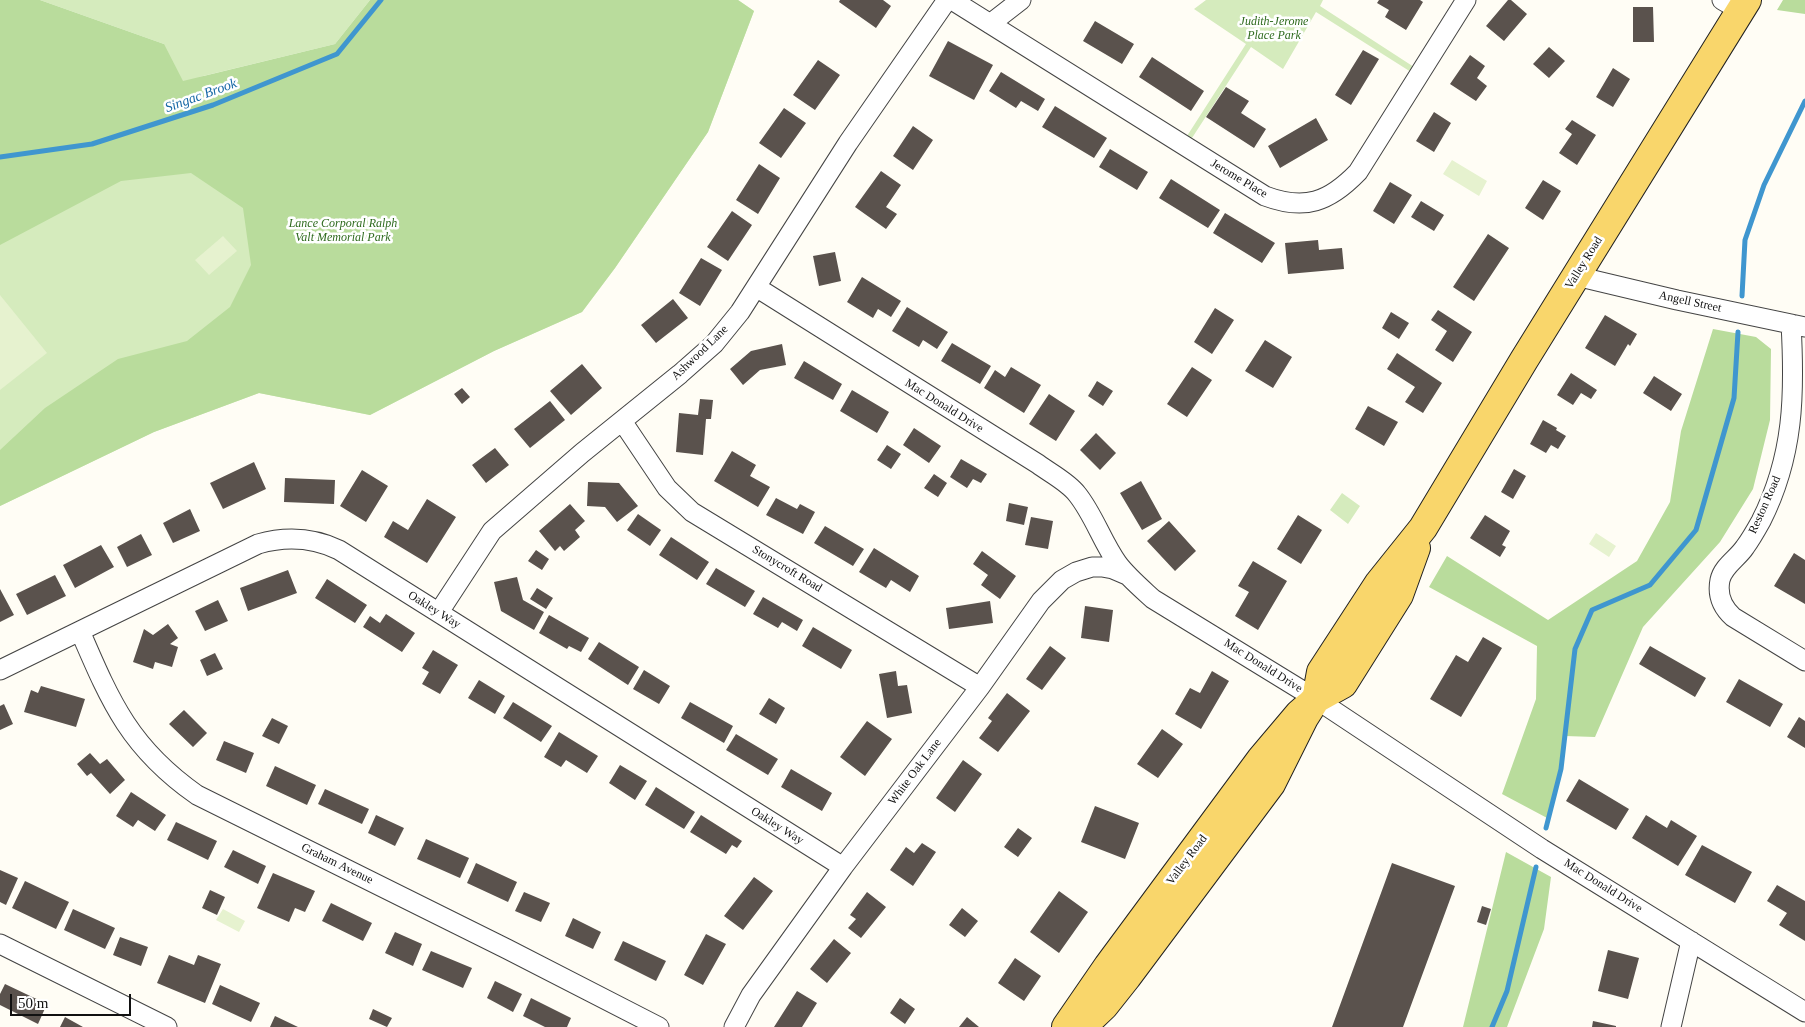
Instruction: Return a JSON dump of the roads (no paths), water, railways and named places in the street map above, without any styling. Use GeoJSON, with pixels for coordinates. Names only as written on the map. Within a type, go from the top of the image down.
{"type":"FeatureCollection","features":[{"type":"Feature","properties":{"kind":"main road","name":"Valley Road"},"geometry":{"type":"LineString","coordinates":[[1082,1027],[1104,1006],[1122,983],[1271,784],[1304,718],[1316,699],[1321,672],[1379,583],[1423,528],[1576,276],[1737,4]]}},
{"type":"Feature","properties":{"kind":"main road","name":"Valley Road"},"geometry":{"type":"LineString","coordinates":[[1066,1027],[1108,966],[1261,759],[1300,714],[1316,699]]}},
{"type":"Feature","properties":{"kind":"street","name":"Ashwood Lane"},"geometry":{"type":"LineString","coordinates":[[438,612],[492,531],[714,344],[740,312],[848,144],[947,0]]}},
{"type":"Feature","properties":{"kind":"street","name":"Jerome Place"},"geometry":{"type":"LineString","coordinates":[[952,0],[1265,196],[1282,203],[1300,204],[1312,203],[1329,197],[1344,187],[1358,172],[1466,0]]}},
{"type":"Feature","properties":{"kind":"street"},"geometry":{"type":"LineString","coordinates":[[990,24],[1021,0]]}},
{"type":"Feature","properties":{"kind":"street","name":"Angell Street"},"geometry":{"type":"LineString","coordinates":[[1576,276],[1677,300],[1798,325]]}},
{"type":"Feature","properties":{"kind":"street","name":"Mac Donald Drive"},"geometry":{"type":"LineString","coordinates":[[756,287],[1061,480],[1077,493],[1100,530],[1113,556],[1128,576],[1153,599],[1316,699],[1542,849],[1805,1012]]}},
{"type":"Feature","properties":{"kind":"street","name":"Reston Road"},"geometry":{"type":"LineString","coordinates":[[1798,325],[1790,427],[1784,460],[1774,492],[1761,521],[1745,548],[1726,569],[1721,578],[1719,589],[1720,601],[1725,611],[1733,618],[1805,661]]}},
{"type":"Feature","properties":{"kind":"street","name":"Stonycroft Road"},"geometry":{"type":"LineString","coordinates":[[622,421],[667,488],[692,512],[980,687]]}},
{"type":"Feature","properties":{"kind":"street","name":"Oakley Way"},"geometry":{"type":"LineString","coordinates":[[0,670],[258,544],[285,538],[305,538],[339,550],[843,868]]}},
{"type":"Feature","properties":{"kind":"street","name":"White Oak Lane"},"geometry":{"type":"LineString","coordinates":[[734,1027],[750,994],[980,687],[1042,601],[1062,580],[1076,572],[1092,568],[1113,569],[1128,576]]}},
{"type":"Feature","properties":{"kind":"street","name":"Graham Avenue"},"geometry":{"type":"LineString","coordinates":[[80,631],[116,711],[133,736],[174,779],[197,794],[499,944],[659,1027]]}},
{"type":"Feature","properties":{"kind":"street"},"geometry":{"type":"LineString","coordinates":[[1671,1027],[1691,941]]}},
{"type":"Feature","properties":{"kind":"street"},"geometry":{"type":"LineString","coordinates":[[0,944],[167,1027]]}},
{"type":"Feature","properties":{"kind":"waterway","name":"Singac Brook"},"geometry":{"type":"LineString","coordinates":[[0,157],[92,144],[213,105],[337,54],[381,0]]}},
{"type":"Feature","properties":{"kind":"waterway"},"geometry":{"type":"LineString","coordinates":[[1742,296],[1745,240],[1764,185],[1805,101]]}},
{"type":"Feature","properties":{"kind":"waterway"},"geometry":{"type":"LineString","coordinates":[[1546,828],[1561,769],[1575,649],[1592,610],[1650,585],[1696,530],[1734,398],[1738,332]]}},
{"type":"Feature","properties":{"kind":"waterway"},"geometry":{"type":"LineString","coordinates":[[1492,1027],[1507,991],[1536,867]]}},
{"type":"Feature","properties":{"kind":"park label","name":"Judith-Jerome Place Park"},"geometry":{"type":"Point","coordinates":[1274,29]}},
{"type":"Feature","properties":{"kind":"park label","name":"Lance Corporal Ralph Valt Memorial Park"},"geometry":{"type":"Point","coordinates":[343,231]}}]}
